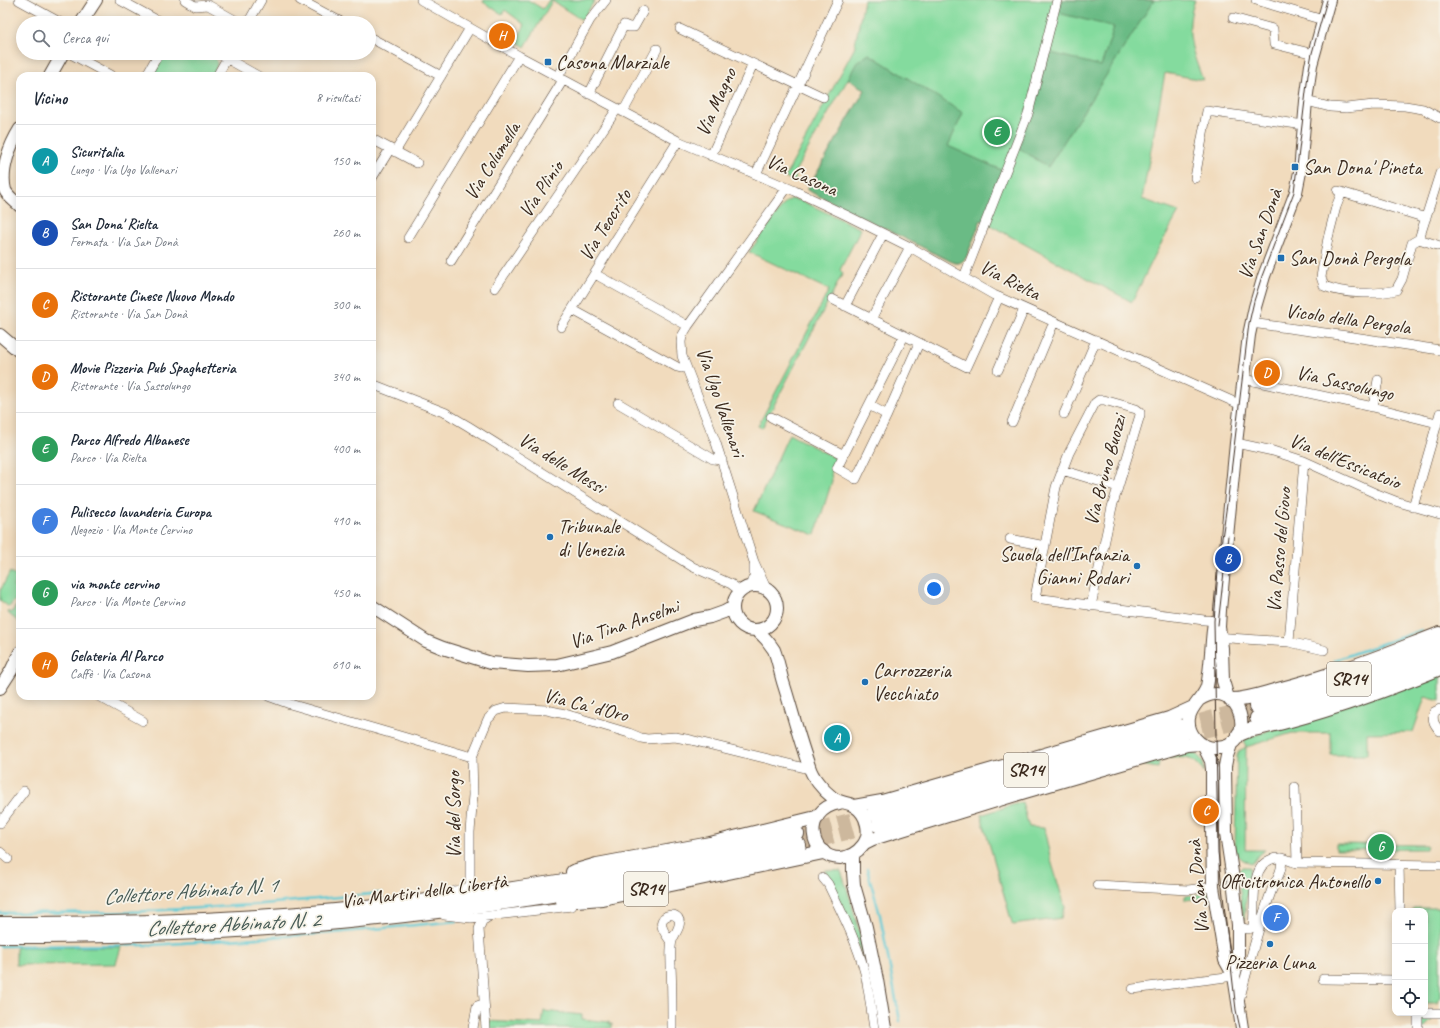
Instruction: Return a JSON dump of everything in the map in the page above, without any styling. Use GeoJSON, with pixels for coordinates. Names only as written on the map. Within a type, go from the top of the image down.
{"type":"FeatureCollection","features":[{"type":"Feature","properties":{"kind":"main road"},"geometry":{"type":"LineString","coordinates":[[1229,699],[1245,699],[1317,679],[1386,656],[1440,634]]}},
{"type":"Feature","properties":{"kind":"main road","name":"SR14"},"geometry":{"type":"LineString","coordinates":[[1440,645],[1257,712],[1338,695],[1440,657]]}},
{"type":"Feature","properties":{"kind":"main road"},"geometry":{"type":"LineString","coordinates":[[1236,738],[1249,730],[1332,708],[1377,693],[1440,668]]}},
{"type":"Feature","properties":{"kind":"main road","name":"SR14"},"geometry":{"type":"LineString","coordinates":[[876,820],[1181,731]]}},
{"type":"Feature","properties":{"kind":"main road","name":"SR14"},"geometry":{"type":"LineString","coordinates":[[504,891],[546,878],[565,875],[597,865],[710,844],[779,828],[816,817]]}},
{"type":"Feature","properties":{"kind":"main road","name":"Via Martiri della Libertà"},"geometry":{"type":"LineString","coordinates":[[0,924],[138,923],[221,919],[310,913],[438,900],[504,891],[798,840],[650,878],[469,913],[427,912],[311,924],[222,931],[0,936]]}},
{"type":"Feature","properties":{"kind":"main road","name":"SR14"},"geometry":{"type":"LineString","coordinates":[[469,913],[596,898],[715,876],[823,852]]}},
{"type":"Feature","properties":{"kind":"street"},"geometry":{"type":"LineString","coordinates":[[20,0],[49,16]]}},
{"type":"Feature","properties":{"kind":"street"},"geometry":{"type":"LineString","coordinates":[[86,16],[96,0]]}},
{"type":"Feature","properties":{"kind":"street"},"geometry":{"type":"LineString","coordinates":[[120,0],[149,16]]}},
{"type":"Feature","properties":{"kind":"street"},"geometry":{"type":"LineString","coordinates":[[184,0],[195,6],[208,5],[228,16]]}},
{"type":"Feature","properties":{"kind":"street"},"geometry":{"type":"LineString","coordinates":[[252,16],[262,0]]}},
{"type":"Feature","properties":{"kind":"street"},"geometry":{"type":"LineString","coordinates":[[300,0],[330,16]]}},
{"type":"Feature","properties":{"kind":"street","name":"Via Casona"},"geometry":{"type":"LineString","coordinates":[[421,0],[519,56],[678,141],[840,212],[910,247],[964,277]]}},
{"type":"Feature","properties":{"kind":"street"},"geometry":{"type":"LineString","coordinates":[[561,78],[590,20],[606,0]]}},
{"type":"Feature","properties":{"kind":"street"},"geometry":{"type":"LineString","coordinates":[[756,174],[838,0]]}},
{"type":"Feature","properties":{"kind":"street","name":"Via Rielta"},"geometry":{"type":"LineString","coordinates":[[1057,0],[1028,114],[964,277],[1024,309],[1241,405]]}},
{"type":"Feature","properties":{"kind":"street"},"geometry":{"type":"LineString","coordinates":[[1256,0],[1323,20]]}},
{"type":"Feature","properties":{"kind":"street","name":"Via San Donà"},"geometry":{"type":"LineString","coordinates":[[1216,621],[1251,323],[1264,276],[1296,192],[1300,172],[1306,101],[1314,54],[1329,0]]}},
{"type":"Feature","properties":{"kind":"street"},"geometry":{"type":"LineString","coordinates":[[589,94],[624,25],[634,27],[643,11]]}},
{"type":"Feature","properties":{"kind":"street"},"geometry":{"type":"LineString","coordinates":[[1233,18],[1273,28],[1274,44],[1314,54]]}},
{"type":"Feature","properties":{"kind":"street"},"geometry":{"type":"LineString","coordinates":[[376,173],[393,150],[470,28]]}},
{"type":"Feature","properties":{"kind":"street"},"geometry":{"type":"LineString","coordinates":[[680,29],[823,98]]}},
{"type":"Feature","properties":{"kind":"street"},"geometry":{"type":"LineString","coordinates":[[376,41],[441,76]]}},
{"type":"Feature","properties":{"kind":"street"},"geometry":{"type":"LineString","coordinates":[[620,111],[657,49]]}},
{"type":"Feature","properties":{"kind":"street"},"geometry":{"type":"LineString","coordinates":[[408,238],[519,56]]}},
{"type":"Feature","properties":{"kind":"street"},"geometry":{"type":"LineString","coordinates":[[52,72],[59,60]]}},
{"type":"Feature","properties":{"kind":"street"},"geometry":{"type":"LineString","coordinates":[[82,60],[104,72]]}},
{"type":"Feature","properties":{"kind":"street"},"geometry":{"type":"LineString","coordinates":[[148,72],[155,60]]}},
{"type":"Feature","properties":{"kind":"street"},"geometry":{"type":"LineString","coordinates":[[219,72],[227,60]]}},
{"type":"Feature","properties":{"kind":"street"},"geometry":{"type":"LineString","coordinates":[[235,60],[252,72]]}},
{"type":"Feature","properties":{"kind":"street","name":"Via Magno"},"geometry":{"type":"LineString","coordinates":[[711,156],[753,64]]}},
{"type":"Feature","properties":{"kind":"street","name":"Via Columella"},"geometry":{"type":"LineString","coordinates":[[451,261],[561,78]]}},
{"type":"Feature","properties":{"kind":"street"},"geometry":{"type":"LineString","coordinates":[[1306,101],[1330,107],[1346,108],[1374,104],[1410,106],[1423,109],[1440,118]]}},
{"type":"Feature","properties":{"kind":"street","name":"Via Plinio"},"geometry":{"type":"LineString","coordinates":[[495,288],[620,111]]}},
{"type":"Feature","properties":{"kind":"street"},"geometry":{"type":"LineString","coordinates":[[1195,178],[1207,111],[1304,125]]}},
{"type":"Feature","properties":{"kind":"street"},"geometry":{"type":"LineString","coordinates":[[16,136],[1,165],[4,190],[16,202]]}},
{"type":"Feature","properties":{"kind":"street"},"geometry":{"type":"LineString","coordinates":[[376,141],[417,163]]}},
{"type":"Feature","properties":{"kind":"street","name":"Via Teocrito"},"geometry":{"type":"LineString","coordinates":[[561,327],[678,141]]}},
{"type":"Feature","properties":{"kind":"street"},"geometry":{"type":"LineString","coordinates":[[1426,218],[1339,191],[1321,277],[1324,286],[1331,289],[1369,294],[1396,290],[1402,279],[1412,243],[1419,239],[1426,218],[1440,174]]}},
{"type":"Feature","properties":{"kind":"street","name":"Via Ugo Vallenari"},"geometry":{"type":"LineString","coordinates":[[766,588],[754,562],[722,460],[680,349],[682,336],[688,326],[787,188]]}},
{"type":"Feature","properties":{"kind":"street"},"geometry":{"type":"LineString","coordinates":[[846,306],[883,234]]}},
{"type":"Feature","properties":{"kind":"street"},"geometry":{"type":"LineString","coordinates":[[1419,239],[1440,246]]}},
{"type":"Feature","properties":{"kind":"street"},"geometry":{"type":"LineString","coordinates":[[871,319],[910,247]]}},
{"type":"Feature","properties":{"kind":"street"},"geometry":{"type":"LineString","coordinates":[[595,274],[688,326]]}},
{"type":"Feature","properties":{"kind":"street"},"geometry":{"type":"LineString","coordinates":[[832,299],[967,367],[999,297]]}},
{"type":"Feature","properties":{"kind":"street"},"geometry":{"type":"LineString","coordinates":[[998,370],[1024,309]]}},
{"type":"Feature","properties":{"kind":"street"},"geometry":{"type":"LineString","coordinates":[[573,310],[677,367],[686,367]]}},
{"type":"Feature","properties":{"kind":"street"},"geometry":{"type":"LineString","coordinates":[[1012,422],[1054,322]]}},
{"type":"Feature","properties":{"kind":"street","name":"Vicolo della Pergola"},"geometry":{"type":"LineString","coordinates":[[1251,323],[1440,350]]}},
{"type":"Feature","properties":{"kind":"street"},"geometry":{"type":"LineString","coordinates":[[0,335],[16,349]]}},
{"type":"Feature","properties":{"kind":"street"},"geometry":{"type":"LineString","coordinates":[[904,336],[837,468],[856,479],[919,343]]}},
{"type":"Feature","properties":{"kind":"street"},"geometry":{"type":"LineString","coordinates":[[1064,414],[1096,340]]}},
{"type":"Feature","properties":{"kind":"street","name":"Via Sassolungo"},"geometry":{"type":"LineString","coordinates":[[1244,379],[1374,407],[1437,423]]}},
{"type":"Feature","properties":{"kind":"street"},"geometry":{"type":"LineString","coordinates":[[1374,407],[1378,380]]}},
{"type":"Feature","properties":{"kind":"street","name":"Via delle Messi"},"geometry":{"type":"LineString","coordinates":[[376,386],[446,414],[468,426],[693,568],[728,584],[740,595]]}},
{"type":"Feature","properties":{"kind":"street","name":"Via Bruno Buozzi"},"geometry":{"type":"LineString","coordinates":[[1091,606],[1112,507],[1140,417],[1140,412],[1136,409],[1104,400],[1099,400],[1095,403],[1069,453],[1062,470],[1054,498],[1035,598],[1091,606],[1216,621]]}},
{"type":"Feature","properties":{"kind":"street"},"geometry":{"type":"LineString","coordinates":[[618,403],[706,455],[716,460],[722,460]]}},
{"type":"Feature","properties":{"kind":"street"},"geometry":{"type":"LineString","coordinates":[[869,405],[887,414]]}},
{"type":"Feature","properties":{"kind":"street"},"geometry":{"type":"LineString","coordinates":[[1413,507],[1440,413]]}},
{"type":"Feature","properties":{"kind":"street"},"geometry":{"type":"LineString","coordinates":[[771,417],[844,455]]}},
{"type":"Feature","properties":{"kind":"street","name":"Via dell'Essicatoio"},"geometry":{"type":"LineString","coordinates":[[1236,443],[1273,451],[1304,461],[1377,494],[1413,507],[1440,514]]}},
{"type":"Feature","properties":{"kind":"street","name":"Via Passo del Giovo"},"geometry":{"type":"LineString","coordinates":[[1289,642],[1304,461]]}},
{"type":"Feature","properties":{"kind":"street"},"geometry":{"type":"LineString","coordinates":[[1062,470],[1118,487]]}},
{"type":"Feature","properties":{"kind":"street","name":"Via San Donà"},"geometry":{"type":"LineString","coordinates":[[1232,481],[1228,497],[1219,559],[1216,637],[1207,685],[1189,718],[1190,729],[1196,739],[1202,744],[1211,761],[1214,886],[1226,960],[1234,976],[1239,1028]]}},
{"type":"Feature","properties":{"kind":"street"},"geometry":{"type":"LineString","coordinates":[[1010,538],[1045,546]]}},
{"type":"Feature","properties":{"kind":"street","name":"Via Ugo Vallenari"},"geometry":{"type":"LineString","coordinates":[[740,595],[754,576],[754,562]]}},
{"type":"Feature","properties":{"kind":"street"},"geometry":{"type":"LineString","coordinates":[[757,585],[766,588],[773,594],[776,600],[778,607],[777,614],[769,626],[756,630],[749,630],[743,627],[735,618],[740,595],[757,585]]}},
{"type":"Feature","properties":{"kind":"street","name":"Via Tina Anselmi"},"geometry":{"type":"LineString","coordinates":[[376,609],[426,640],[443,648],[491,663],[528,666],[557,665],[612,652],[694,620],[710,617],[724,612],[740,595]]}},
{"type":"Feature","properties":{"kind":"street","name":"Via Tina Anselmi"},"geometry":{"type":"LineString","coordinates":[[710,617],[738,622]]}},
{"type":"Feature","properties":{"kind":"street"},"geometry":{"type":"LineString","coordinates":[[774,620],[774,651]]}},
{"type":"Feature","properties":{"kind":"street"},"geometry":{"type":"LineString","coordinates":[[756,630],[765,636],[774,651],[798,737],[820,798],[813,827],[817,845],[823,852],[830,856],[838,858],[853,854],[860,850],[865,843],[868,830],[865,818],[854,806],[840,802],[827,793],[810,770]]}},
{"type":"Feature","properties":{"kind":"street"},"geometry":{"type":"LineString","coordinates":[[1216,637],[1289,642],[1324,650]]}},
{"type":"Feature","properties":{"kind":"street","name":"Via San Donà"},"geometry":{"type":"LineString","coordinates":[[1216,637],[1223,653],[1224,684],[1229,699],[1238,708],[1241,715],[1241,727],[1227,756],[1225,766],[1225,829],[1233,879],[1238,925],[1238,961],[1234,976]]}},
{"type":"Feature","properties":{"kind":"street"},"geometry":{"type":"LineString","coordinates":[[0,688],[16,660]]}},
{"type":"Feature","properties":{"kind":"street"},"geometry":{"type":"LineString","coordinates":[[854,806],[882,801],[1040,754],[1169,718],[1196,704],[1207,696],[1215,695],[1229,699]]}},
{"type":"Feature","properties":{"kind":"street"},"geometry":{"type":"LineString","coordinates":[[105,700],[143,721]]}},
{"type":"Feature","properties":{"kind":"street"},"geometry":{"type":"LineString","coordinates":[[279,700],[472,757]]}},
{"type":"Feature","properties":{"kind":"street","name":"Via Ca' d'Oro"},"geometry":{"type":"LineString","coordinates":[[472,757],[488,719],[492,714],[501,709],[520,708],[565,714],[641,738],[675,738],[691,740],[810,770]]}},
{"type":"Feature","properties":{"kind":"street"},"geometry":{"type":"LineString","coordinates":[[1440,709],[1434,712],[1432,717],[1433,723],[1440,731]]}},
{"type":"Feature","properties":{"kind":"street"},"geometry":{"type":"LineString","coordinates":[[865,843],[873,839],[1025,792],[1187,745],[1202,744],[1212,748],[1220,748],[1236,738]]}},
{"type":"Feature","properties":{"kind":"street","name":"Via del Sorgo"},"geometry":{"type":"LineString","coordinates":[[438,900],[455,891],[468,888],[470,884],[470,832],[473,795],[472,757]]}},
{"type":"Feature","properties":{"kind":"street"},"geometry":{"type":"LineString","coordinates":[[1295,787],[1297,863]]}},
{"type":"Feature","properties":{"kind":"street"},"geometry":{"type":"LineString","coordinates":[[0,823],[24,791]]}},
{"type":"Feature","properties":{"kind":"street"},"geometry":{"type":"LineString","coordinates":[[816,817],[823,809],[831,804],[840,802]]}},
{"type":"Feature","properties":{"kind":"street"},"geometry":{"type":"LineString","coordinates":[[0,852],[8,858]]}},
{"type":"Feature","properties":{"kind":"street"},"geometry":{"type":"LineString","coordinates":[[853,854],[854,885],[871,950],[885,1028]]}},
{"type":"Feature","properties":{"kind":"street"},"geometry":{"type":"LineString","coordinates":[[838,858],[854,885]]}},
{"type":"Feature","properties":{"kind":"street"},"geometry":{"type":"LineString","coordinates":[[1238,1006],[1258,928],[1275,880],[1282,866],[1280,858]]}},
{"type":"Feature","properties":{"kind":"street"},"geometry":{"type":"LineString","coordinates":[[1238,925],[1245,928],[1253,927],[1255,883],[1258,872],[1263,864],[1268,861],[1280,858],[1297,863],[1440,865]]}},
{"type":"Feature","properties":{"kind":"street"},"geometry":{"type":"LineString","coordinates":[[1280,871],[1284,867],[1297,863]]}},
{"type":"Feature","properties":{"kind":"street"},"geometry":{"type":"LineString","coordinates":[[1399,864],[1400,908]]}},
{"type":"Feature","properties":{"kind":"street"},"geometry":{"type":"LineString","coordinates":[[823,878],[828,884],[860,956],[868,986],[874,1028]]}},
{"type":"Feature","properties":{"kind":"street"},"geometry":{"type":"LineString","coordinates":[[1097,885],[1188,890],[1214,886]]}},
{"type":"Feature","properties":{"kind":"street"},"geometry":{"type":"LineString","coordinates":[[482,1005],[477,994],[473,925],[469,913],[490,916],[604,903],[616,901],[636,891]]}},
{"type":"Feature","properties":{"kind":"street"},"geometry":{"type":"LineString","coordinates":[[486,1028],[482,1005],[479,929],[482,921],[490,916]]}},
{"type":"Feature","properties":{"kind":"street"},"geometry":{"type":"LineString","coordinates":[[671,942],[672,1028]]}},
{"type":"Feature","properties":{"kind":"street"},"geometry":{"type":"LineString","coordinates":[[1226,960],[1245,960],[1251,955]]}},
{"type":"Feature","properties":{"kind":"street"},"geometry":{"type":"LineString","coordinates":[[1133,989],[1234,976]]}},
{"type":"Feature","properties":{"kind":"street"},"geometry":{"type":"LineString","coordinates":[[1323,979],[1392,980]]}},
{"type":"Feature","properties":{"kind":"street"},"geometry":{"type":"LineString","coordinates":[[473,1028],[476,1006],[482,1005]]}},
{"type":"Feature","properties":{"kind":"street"},"geometry":{"type":"LineString","coordinates":[[1428,1013],[1440,1013]]}},
{"type":"Feature","properties":{"kind":"street"},"geometry":{"type":"LineString","coordinates":[[1418,1016],[1418,1028]]}},
{"type":"Feature","properties":{"kind":"green space"},"geometry":{"type":"Polygon","coordinates":[[[484,0],[528,0],[543,9],[549,0],[595,0],[582,20],[552,1],[525,47],[516,41],[525,25],[505,10],[502,14],[483,2],[484,0]]]}},
{"type":"Feature","properties":{"kind":"green space"},"geometry":{"type":"Polygon","coordinates":[[[864,0],[1195,0],[1190,21],[1191,41],[1203,80],[1165,73],[1142,199],[1179,212],[1157,251],[1132,302],[981,220],[966,258],[959,263],[955,263],[807,190],[865,90],[848,79],[793,175],[796,177],[794,181],[785,177],[854,49],[864,0]]]}},
{"type":"Feature","properties":{"kind":"green space"},"geometry":{"type":"Polygon","coordinates":[[[1062,0],[1154,0],[1048,167],[1019,148],[1048,52],[1101,66],[1114,27],[1058,13],[1062,0]]]}},
{"type":"Feature","properties":{"kind":"green space"},"geometry":{"type":"Polygon","coordinates":[[[869,54],[963,113],[948,146],[1006,172],[986,223],[981,220],[966,258],[961,262],[957,263],[950,261],[807,190],[865,90],[848,79],[857,62],[869,54]]]}},
{"type":"Feature","properties":{"kind":"green space"},"geometry":{"type":"Polygon","coordinates":[[[162,60],[217,61],[214,72],[154,72],[162,60]]]}},
{"type":"Feature","properties":{"kind":"green space"},"geometry":{"type":"Polygon","coordinates":[[[791,199],[802,201],[861,229],[840,270],[843,273],[762,428],[758,426],[829,290],[749,252],[785,203],[791,199]]]}},
{"type":"Feature","properties":{"kind":"green space"},"geometry":{"type":"Polygon","coordinates":[[[789,434],[837,459],[831,471],[832,481],[815,535],[754,511],[789,434]]]}},
{"type":"Feature","properties":{"kind":"green space"},"geometry":{"type":"Polygon","coordinates":[[[10,572],[16,576],[16,581],[13,586],[16,589],[16,599],[9,607],[0,600],[0,591],[10,572]]]}},
{"type":"Feature","properties":{"kind":"green space"},"geometry":{"type":"Polygon","coordinates":[[[16,606],[16,620],[8,613],[9,611],[11,613],[16,606]]]}},
{"type":"Feature","properties":{"kind":"green space"},"geometry":{"type":"Polygon","coordinates":[[[1440,672],[1440,701],[1425,697],[1413,732],[1367,733],[1367,755],[1331,755],[1331,733],[1292,733],[1246,747],[1244,743],[1247,738],[1440,672]]]}},
{"type":"Feature","properties":{"kind":"green space"},"geometry":{"type":"Polygon","coordinates":[[[1246,747],[1245,850],[1265,850],[1259,854],[1253,863],[1238,856],[1235,846],[1237,756],[1239,751],[1246,747]]]}},
{"type":"Feature","properties":{"kind":"green space"},"geometry":{"type":"Polygon","coordinates":[[[1191,752],[1198,755],[1202,761],[1204,773],[1196,762],[1185,758],[1162,759],[1191,752]]]}},
{"type":"Feature","properties":{"kind":"green space"},"geometry":{"type":"Polygon","coordinates":[[[1160,759],[1158,768],[1140,765],[1160,759]]]}},
{"type":"Feature","properties":{"kind":"green space"},"geometry":{"type":"Polygon","coordinates":[[[1022,802],[1029,827],[1044,828],[1050,857],[1065,907],[1061,918],[1013,925],[981,815],[1022,802]]]}},
{"type":"Feature","properties":{"kind":"green space"},"geometry":{"type":"Polygon","coordinates":[[[1336,844],[1427,845],[1426,849],[1336,850],[1336,844]]]}},
{"type":"Feature","properties":{"kind":"green space"},"geometry":{"type":"Polygon","coordinates":[[[1242,867],[1250,867],[1244,920],[1238,872],[1242,867]]]}},
{"type":"Feature","properties":{"kind":"green space"},"geometry":{"type":"Polygon","coordinates":[[[825,870],[841,871],[862,941],[872,983],[853,932],[825,870]]]}},
{"type":"Feature","properties":{"kind":"green space"},"geometry":{"type":"Polygon","coordinates":[[[1210,893],[1210,897],[1185,900],[1185,896],[1210,893]]]}},
{"type":"Feature","properties":{"kind":"green space"},"geometry":{"type":"Polygon","coordinates":[[[1428,908],[1440,908],[1440,997],[1438,1003],[1428,1003],[1428,908]]]}},
{"type":"Feature","properties":{"kind":"green space"},"geometry":{"type":"Polygon","coordinates":[[[16,947],[121,947],[116,964],[16,965],[16,947]]]}},
{"type":"Feature","properties":{"kind":"green space"},"geometry":{"type":"Polygon","coordinates":[[[544,1011],[582,1015],[582,1019],[609,1022],[609,1024],[612,1024],[612,1028],[488,1028],[487,1021],[542,1024],[544,1011]]]}},
{"type":"Feature","properties":{"kind":"green space"},"geometry":{"type":"Polygon","coordinates":[[[1428,1014],[1431,1014],[1432,1020],[1424,1028],[1418,1028],[1418,1016],[1428,1016],[1428,1014]]]}},
{"type":"Feature","properties":{"kind":"waterway","name":"Collettore Abbinato N. 1"},"geometry":{"type":"LineString","coordinates":[[1335,660],[1422,630]]}},
{"type":"Feature","properties":{"kind":"waterway"},"geometry":{"type":"LineString","coordinates":[[867,869],[880,915],[900,1021]]}},
{"type":"Feature","properties":{"kind":"waterway","name":"Collettore Abbinato N. 1"},"geometry":{"type":"LineString","coordinates":[[0,913],[129,912],[252,905],[382,893]]}},
{"type":"Feature","properties":{"kind":"waterway","name":"Collettore Abbinato N. 2"},"geometry":{"type":"LineString","coordinates":[[0,946],[152,945],[333,933],[457,921]]}},
{"type":"Feature","properties":{"kind":"tunnel"},"geometry":{"type":"LineString","coordinates":[[1180,726],[1256,706]]}},
{"type":"Feature","properties":{"kind":"tunnel"},"geometry":{"type":"LineString","coordinates":[[1182,736],[1257,718]]}},
{"type":"Feature","properties":{"kind":"tunnel"},"geometry":{"type":"LineString","coordinates":[[797,834],[873,814]]}},
{"type":"Feature","properties":{"kind":"tunnel"},"geometry":{"type":"LineString","coordinates":[[799,845],[878,825]]}},
{"type":"Feature","properties":{"kind":"tram line"},"geometry":{"type":"LineString","coordinates":[[1240,1028],[1236,1010],[1218,852],[1214,621],[1219,559],[1249,323],[1262,276],[1294,192],[1308,75],[1312,53],[1327,0]]}},
{"type":"Feature","properties":{"kind":"tram line"},"geometry":{"type":"LineString","coordinates":[[1218,625],[1228,536]]}},
{"type":"Feature","properties":{"kind":"place","name":"Gelateria Al Parco"},"geometry":{"type":"Point","coordinates":[502,36]}},
{"type":"Feature","properties":{"kind":"place","name":"Casona Marziale"},"geometry":{"type":"Point","coordinates":[548,62]}},
{"type":"Feature","properties":{"kind":"place","name":"Parco Alfredo Albanese"},"geometry":{"type":"Point","coordinates":[997,132]}},
{"type":"Feature","properties":{"kind":"place","name":"San Dona' Pineta"},"geometry":{"type":"Point","coordinates":[1295,167]}},
{"type":"Feature","properties":{"kind":"place","name":"San Donà Pergola"},"geometry":{"type":"Point","coordinates":[1281,258]}},
{"type":"Feature","properties":{"kind":"place","name":"Movie Pizzeria Pub Spaghetteria"},"geometry":{"type":"Point","coordinates":[1267,373]}},
{"type":"Feature","properties":{"kind":"place","name":"Tribunale di Venezia"},"geometry":{"type":"Point","coordinates":[550,537]}},
{"type":"Feature","properties":{"kind":"place","name":"San Dona' Rielta"},"geometry":{"type":"Point","coordinates":[1228,559]}},
{"type":"Feature","properties":{"kind":"place","name":"Scuola dell’Infanzia Gianni Rodari"},"geometry":{"type":"Point","coordinates":[1137,566]}},
{"type":"Feature","properties":{"kind":"place","name":"Carrozzeria Vecchiato"},"geometry":{"type":"Point","coordinates":[865,682]}},
{"type":"Feature","properties":{"kind":"place","name":"Sicuritalia"},"geometry":{"type":"Point","coordinates":[837,738]}},
{"type":"Feature","properties":{"kind":"place","name":"Ristorante Cinese Nuovo Mondo"},"geometry":{"type":"Point","coordinates":[1206,811]}},
{"type":"Feature","properties":{"kind":"place","name":"via monte cervino"},"geometry":{"type":"Point","coordinates":[1381,847]}},
{"type":"Feature","properties":{"kind":"place","name":"Officitronica Antonello"},"geometry":{"type":"Point","coordinates":[1378,881]}},
{"type":"Feature","properties":{"kind":"place","name":"Pulisecco lavanderia Europa"},"geometry":{"type":"Point","coordinates":[1276,918]}},
{"type":"Feature","properties":{"kind":"place","name":"Pizzeria Luna"},"geometry":{"type":"Point","coordinates":[1270,944]}}]}
